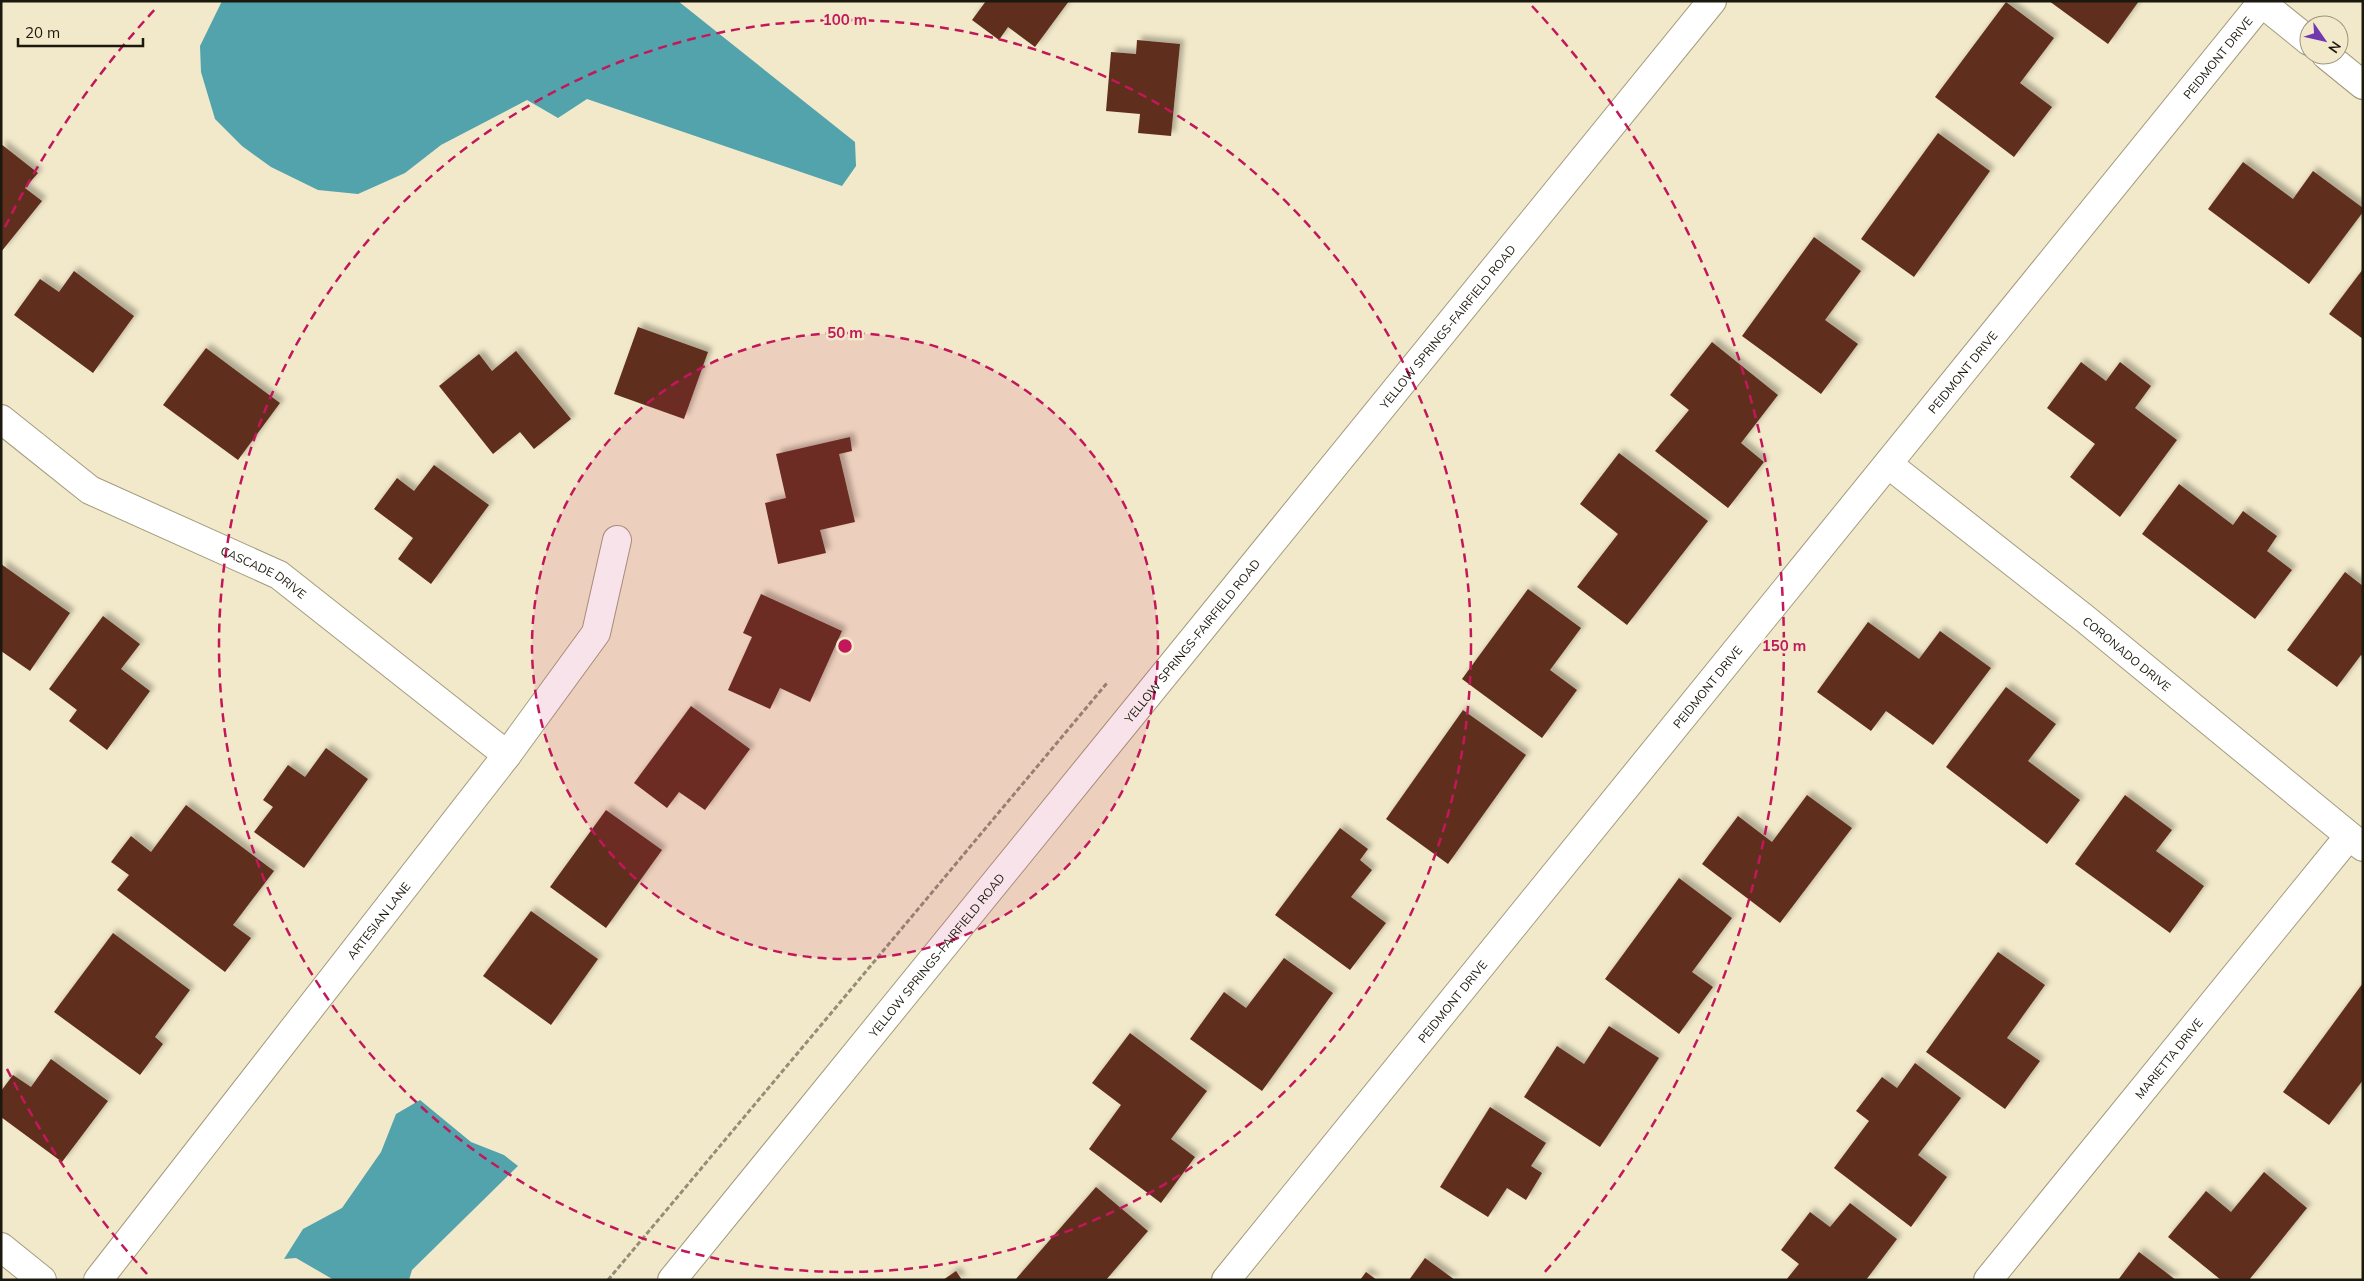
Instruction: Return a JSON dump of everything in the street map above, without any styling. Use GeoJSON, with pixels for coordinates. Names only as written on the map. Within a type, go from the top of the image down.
{"type":"FeatureCollection","features":[{"type":"Feature","properties":{"kind":"street","name":"YELLOW SPRINGS-FAIRFIELD ROAD"},"geometry":{"type":"LineString","coordinates":[[672,1280],[1712,1]]}},
{"type":"Feature","properties":{"kind":"street"},"geometry":{"type":"LineString","coordinates":[[2262,2],[2299,33]]}},
{"type":"Feature","properties":{"kind":"street","name":"PEIDMONT DRIVE"},"geometry":{"type":"LineString","coordinates":[[1226,1280],[2262,2]]}},
{"type":"Feature","properties":{"kind":"street"},"geometry":{"type":"LineString","coordinates":[[2338,65],[2363,85]]}},
{"type":"Feature","properties":{"kind":"street","name":"CASCADE DRIVE"},"geometry":{"type":"LineString","coordinates":[[1,419],[90,490],[279,575],[507,755]]}},
{"type":"Feature","properties":{"kind":"street","name":"CORONADO DRIVE"},"geometry":{"type":"LineString","coordinates":[[1888,464],[2084,618],[2356,841]]}},
{"type":"Feature","properties":{"kind":"street","name":"ARTESIAN LANE"},"geometry":{"type":"LineString","coordinates":[[98,1280],[507,755],[596,633],[617,540]]}},
{"type":"Feature","properties":{"kind":"street","name":"MARIETTA DRIVE"},"geometry":{"type":"LineString","coordinates":[[1988,1280],[2356,841]]}},
{"type":"Feature","properties":{"kind":"street"},"geometry":{"type":"LineString","coordinates":[[1,1247],[42,1280]]}},
{"type":"Feature","properties":{"kind":"path"},"geometry":{"type":"LineString","coordinates":[[608,1280],[1111,679]]}},
{"type":"Feature","properties":{"kind":"water"},"geometry":{"type":"Polygon","coordinates":[[[222,1],[678,1],[855,142],[856,166],[842,186],[587,99],[558,118],[527,100],[441,145],[405,173],[358,194],[318,190],[271,167],[242,146],[215,119],[201,72],[200,46],[222,1]]]}},
{"type":"Feature","properties":{"kind":"water"},"geometry":{"type":"Polygon","coordinates":[[[420,1100],[471,1142],[504,1155],[518,1166],[412,1270],[409,1280],[334,1280],[296,1258],[284,1259],[303,1229],[342,1208],[381,1152],[396,1114],[420,1100]]]}},
{"type":"Feature","properties":{"kind":"building"},"geometry":{"type":"Polygon","coordinates":[[[986,1],[1069,1],[1035,47],[1008,27],[999,40],[972,20],[986,1]]]}},
{"type":"Feature","properties":{"kind":"building"},"geometry":{"type":"Polygon","coordinates":[[[2049,1],[2139,1],[2108,44],[2049,1]]]}},
{"type":"Feature","properties":{"kind":"building"},"geometry":{"type":"Polygon","coordinates":[[[2006,2],[2054,38],[2020,83],[2052,107],[2014,157],[1935,97],[2006,2]]]}},
{"type":"Feature","properties":{"kind":"building"},"geometry":{"type":"Polygon","coordinates":[[[1137,40],[1180,44],[1171,136],[1138,133],[1140,114],[1106,111],[1111,52],[1136,54],[1137,40]]]}},
{"type":"Feature","properties":{"kind":"building"},"geometry":{"type":"Polygon","coordinates":[[[1938,133],[1990,171],[1914,277],[1861,239],[1938,133]]]}},
{"type":"Feature","properties":{"kind":"building"},"geometry":{"type":"Polygon","coordinates":[[[1,144],[38,173],[25,188],[42,201],[1,252],[1,144]]]}},
{"type":"Feature","properties":{"kind":"building"},"geometry":{"type":"Polygon","coordinates":[[[2243,162],[2293,199],[2313,171],[2363,208],[2363,212],[2309,284],[2208,209],[2243,162]]]}},
{"type":"Feature","properties":{"kind":"building"},"geometry":{"type":"Polygon","coordinates":[[[1814,237],[1861,271],[1825,320],[1858,344],[1821,394],[1742,336],[1814,237]]]}},
{"type":"Feature","properties":{"kind":"building"},"geometry":{"type":"Polygon","coordinates":[[[2363,269],[2363,339],[2329,314],[2363,269]]]}},
{"type":"Feature","properties":{"kind":"building"},"geometry":{"type":"Polygon","coordinates":[[[74,271],[134,316],[93,373],[14,315],[40,279],[59,292],[74,271]]]}},
{"type":"Feature","properties":{"kind":"building"},"geometry":{"type":"Polygon","coordinates":[[[638,327],[708,352],[684,419],[614,394],[638,327]]]}},
{"type":"Feature","properties":{"kind":"building"},"geometry":{"type":"Polygon","coordinates":[[[1712,342],[1778,395],[1741,443],[1764,462],[1728,508],[1655,451],[1689,410],[1670,395],[1712,342]]]}},
{"type":"Feature","properties":{"kind":"building"},"geometry":{"type":"Polygon","coordinates":[[[206,348],[280,403],[238,460],[163,405],[206,348]]]}},
{"type":"Feature","properties":{"kind":"building"},"geometry":{"type":"Polygon","coordinates":[[[516,351],[571,419],[534,449],[520,432],[493,454],[439,386],[479,354],[492,371],[516,351]]]}},
{"type":"Feature","properties":{"kind":"building"},"geometry":{"type":"Polygon","coordinates":[[[2081,362],[2106,381],[2120,362],[2151,386],[2135,408],[2177,440],[2120,517],[2070,477],[2095,444],[2047,408],[2081,362]]]}},
{"type":"Feature","properties":{"kind":"building"},"geometry":{"type":"Polygon","coordinates":[[[850,437],[852,451],[839,454],[855,522],[820,530],[826,553],[778,564],[765,503],[786,498],[776,454],[850,437]]]}},
{"type":"Feature","properties":{"kind":"building"},"geometry":{"type":"Polygon","coordinates":[[[1619,453],[1708,521],[1627,625],[1577,587],[1618,534],[1580,504],[1619,453]]]}},
{"type":"Feature","properties":{"kind":"building"},"geometry":{"type":"Polygon","coordinates":[[[434,465],[489,505],[431,584],[398,559],[413,538],[374,509],[397,478],[414,491],[434,465]]]}},
{"type":"Feature","properties":{"kind":"building"},"geometry":{"type":"Polygon","coordinates":[[[2179,484],[2233,525],[2243,511],[2277,536],[2267,551],[2292,570],[2255,619],[2142,534],[2179,484]]]}},
{"type":"Feature","properties":{"kind":"building"},"geometry":{"type":"Polygon","coordinates":[[[1,564],[70,613],[30,671],[1,651],[1,564]]]}},
{"type":"Feature","properties":{"kind":"building"},"geometry":{"type":"Polygon","coordinates":[[[2345,572],[2363,586],[2363,657],[2361,655],[2337,687],[2287,650],[2345,572]]]}},
{"type":"Feature","properties":{"kind":"building"},"geometry":{"type":"Polygon","coordinates":[[[1528,589],[1581,628],[1550,670],[1577,690],[1542,738],[1462,679],[1528,589]]]}},
{"type":"Feature","properties":{"kind":"building"},"geometry":{"type":"Polygon","coordinates":[[[761,594],[842,631],[810,702],[780,688],[770,709],[728,690],[752,637],[743,633],[761,594]]]}},
{"type":"Feature","properties":{"kind":"building"},"geometry":{"type":"Polygon","coordinates":[[[103,616],[140,644],[121,669],[150,691],[107,750],[69,721],[77,710],[49,689],[103,616]]]}},
{"type":"Feature","properties":{"kind":"building"},"geometry":{"type":"Polygon","coordinates":[[[1868,622],[1919,659],[1940,631],[1991,668],[1933,745],[1886,711],[1871,731],[1817,692],[1868,622]]]}},
{"type":"Feature","properties":{"kind":"building"},"geometry":{"type":"Polygon","coordinates":[[[2006,687],[2056,724],[2028,761],[2080,800],[2047,844],[1946,767],[2006,687]]]}},
{"type":"Feature","properties":{"kind":"building"},"geometry":{"type":"Polygon","coordinates":[[[691,706],[750,749],[705,810],[679,792],[667,808],[634,783],[691,706]]]}},
{"type":"Feature","properties":{"kind":"building"},"geometry":{"type":"Polygon","coordinates":[[[1463,710],[1526,755],[1448,864],[1386,819],[1463,710]]]}},
{"type":"Feature","properties":{"kind":"building"},"geometry":{"type":"Polygon","coordinates":[[[326,748],[368,779],[304,868],[254,832],[273,807],[263,800],[288,765],[305,777],[326,748]]]}},
{"type":"Feature","properties":{"kind":"building"},"geometry":{"type":"Polygon","coordinates":[[[1807,795],[1852,828],[1780,923],[1702,864],[1738,816],[1772,842],[1807,795]]]}},
{"type":"Feature","properties":{"kind":"building"},"geometry":{"type":"Polygon","coordinates":[[[2125,795],[2172,830],[2156,851],[2204,886],[2170,933],[2075,864],[2125,795]]]}},
{"type":"Feature","properties":{"kind":"building"},"geometry":{"type":"Polygon","coordinates":[[[186,805],[274,871],[233,925],[251,938],[225,972],[117,890],[129,875],[111,862],[131,836],[151,852],[186,805]]]}},
{"type":"Feature","properties":{"kind":"building"},"geometry":{"type":"Polygon","coordinates":[[[606,810],[662,850],[606,928],[550,887],[606,810]]]}},
{"type":"Feature","properties":{"kind":"building"},"geometry":{"type":"Polygon","coordinates":[[[1340,828],[1368,849],[1360,860],[1372,870],[1351,897],[1386,923],[1350,970],[1275,915],[1340,828]]]}},
{"type":"Feature","properties":{"kind":"building"},"geometry":{"type":"Polygon","coordinates":[[[1679,878],[1732,918],[1692,972],[1713,987],[1679,1034],[1605,979],[1679,878]]]}},
{"type":"Feature","properties":{"kind":"building"},"geometry":{"type":"Polygon","coordinates":[[[531,911],[598,959],[551,1025],[483,976],[531,911]]]}},
{"type":"Feature","properties":{"kind":"building"},"geometry":{"type":"Polygon","coordinates":[[[113,933],[190,990],[155,1037],[163,1044],[140,1075],[54,1012],[113,933]]]}},
{"type":"Feature","properties":{"kind":"building"},"geometry":{"type":"Polygon","coordinates":[[[1998,952],[2045,985],[2007,1038],[2040,1061],[2005,1109],[1926,1052],[1998,952]]]}},
{"type":"Feature","properties":{"kind":"building"},"geometry":{"type":"Polygon","coordinates":[[[1284,958],[1333,993],[1262,1091],[1190,1039],[1224,992],[1246,1008],[1284,958]]]}},
{"type":"Feature","properties":{"kind":"building"},"geometry":{"type":"Polygon","coordinates":[[[2363,983],[2363,1080],[2329,1125],[2283,1092],[2363,983]]]}},
{"type":"Feature","properties":{"kind":"building"},"geometry":{"type":"Polygon","coordinates":[[[1609,1026],[1659,1058],[1600,1147],[1524,1097],[1557,1046],[1584,1064],[1609,1026]]]}},
{"type":"Feature","properties":{"kind":"building"},"geometry":{"type":"Polygon","coordinates":[[[1130,1033],[1207,1091],[1171,1139],[1195,1157],[1161,1203],[1089,1149],[1121,1105],[1092,1083],[1130,1033]]]}},
{"type":"Feature","properties":{"kind":"building"},"geometry":{"type":"Polygon","coordinates":[[[51,1059],[108,1101],[62,1162],[1,1117],[1,1091],[13,1075],[31,1087],[51,1059]]]}},
{"type":"Feature","properties":{"kind":"building"},"geometry":{"type":"Polygon","coordinates":[[[1915,1063],[1961,1098],[1918,1155],[1947,1177],[1911,1227],[1834,1168],[1869,1121],[1856,1111],[1882,1077],[1897,1088],[1915,1063]]]}},
{"type":"Feature","properties":{"kind":"building"},"geometry":{"type":"Polygon","coordinates":[[[1490,1107],[1546,1143],[1531,1166],[1542,1173],[1526,1200],[1507,1188],[1488,1217],[1440,1187],[1490,1107]]]}},
{"type":"Feature","properties":{"kind":"building"},"geometry":{"type":"Polygon","coordinates":[[[2264,1172],[2307,1208],[2249,1280],[2221,1280],[2168,1237],[2206,1191],[2231,1212],[2264,1172]]]}},
{"type":"Feature","properties":{"kind":"building"},"geometry":{"type":"Polygon","coordinates":[[[1096,1187],[1148,1231],[1106,1280],[1015,1280],[1096,1187]]]}},
{"type":"Feature","properties":{"kind":"building"},"geometry":{"type":"Polygon","coordinates":[[[1850,1203],[1897,1239],[1866,1280],[1786,1280],[1799,1264],[1781,1250],[1810,1212],[1830,1227],[1850,1203]]]}},
{"type":"Feature","properties":{"kind":"building"},"geometry":{"type":"Polygon","coordinates":[[[2139,1252],[2176,1280],[2118,1280],[2139,1252]]]}},
{"type":"Feature","properties":{"kind":"building"},"geometry":{"type":"Polygon","coordinates":[[[1425,1258],[1455,1280],[1409,1280],[1425,1258]]]}},
{"type":"Feature","properties":{"kind":"building"},"geometry":{"type":"Polygon","coordinates":[[[956,1271],[962,1280],[943,1280],[956,1271]]]}},
{"type":"Feature","properties":{"kind":"building"},"geometry":{"type":"Polygon","coordinates":[[[1366,1272],[1377,1280],[1360,1280],[1366,1272]]]}}]}
